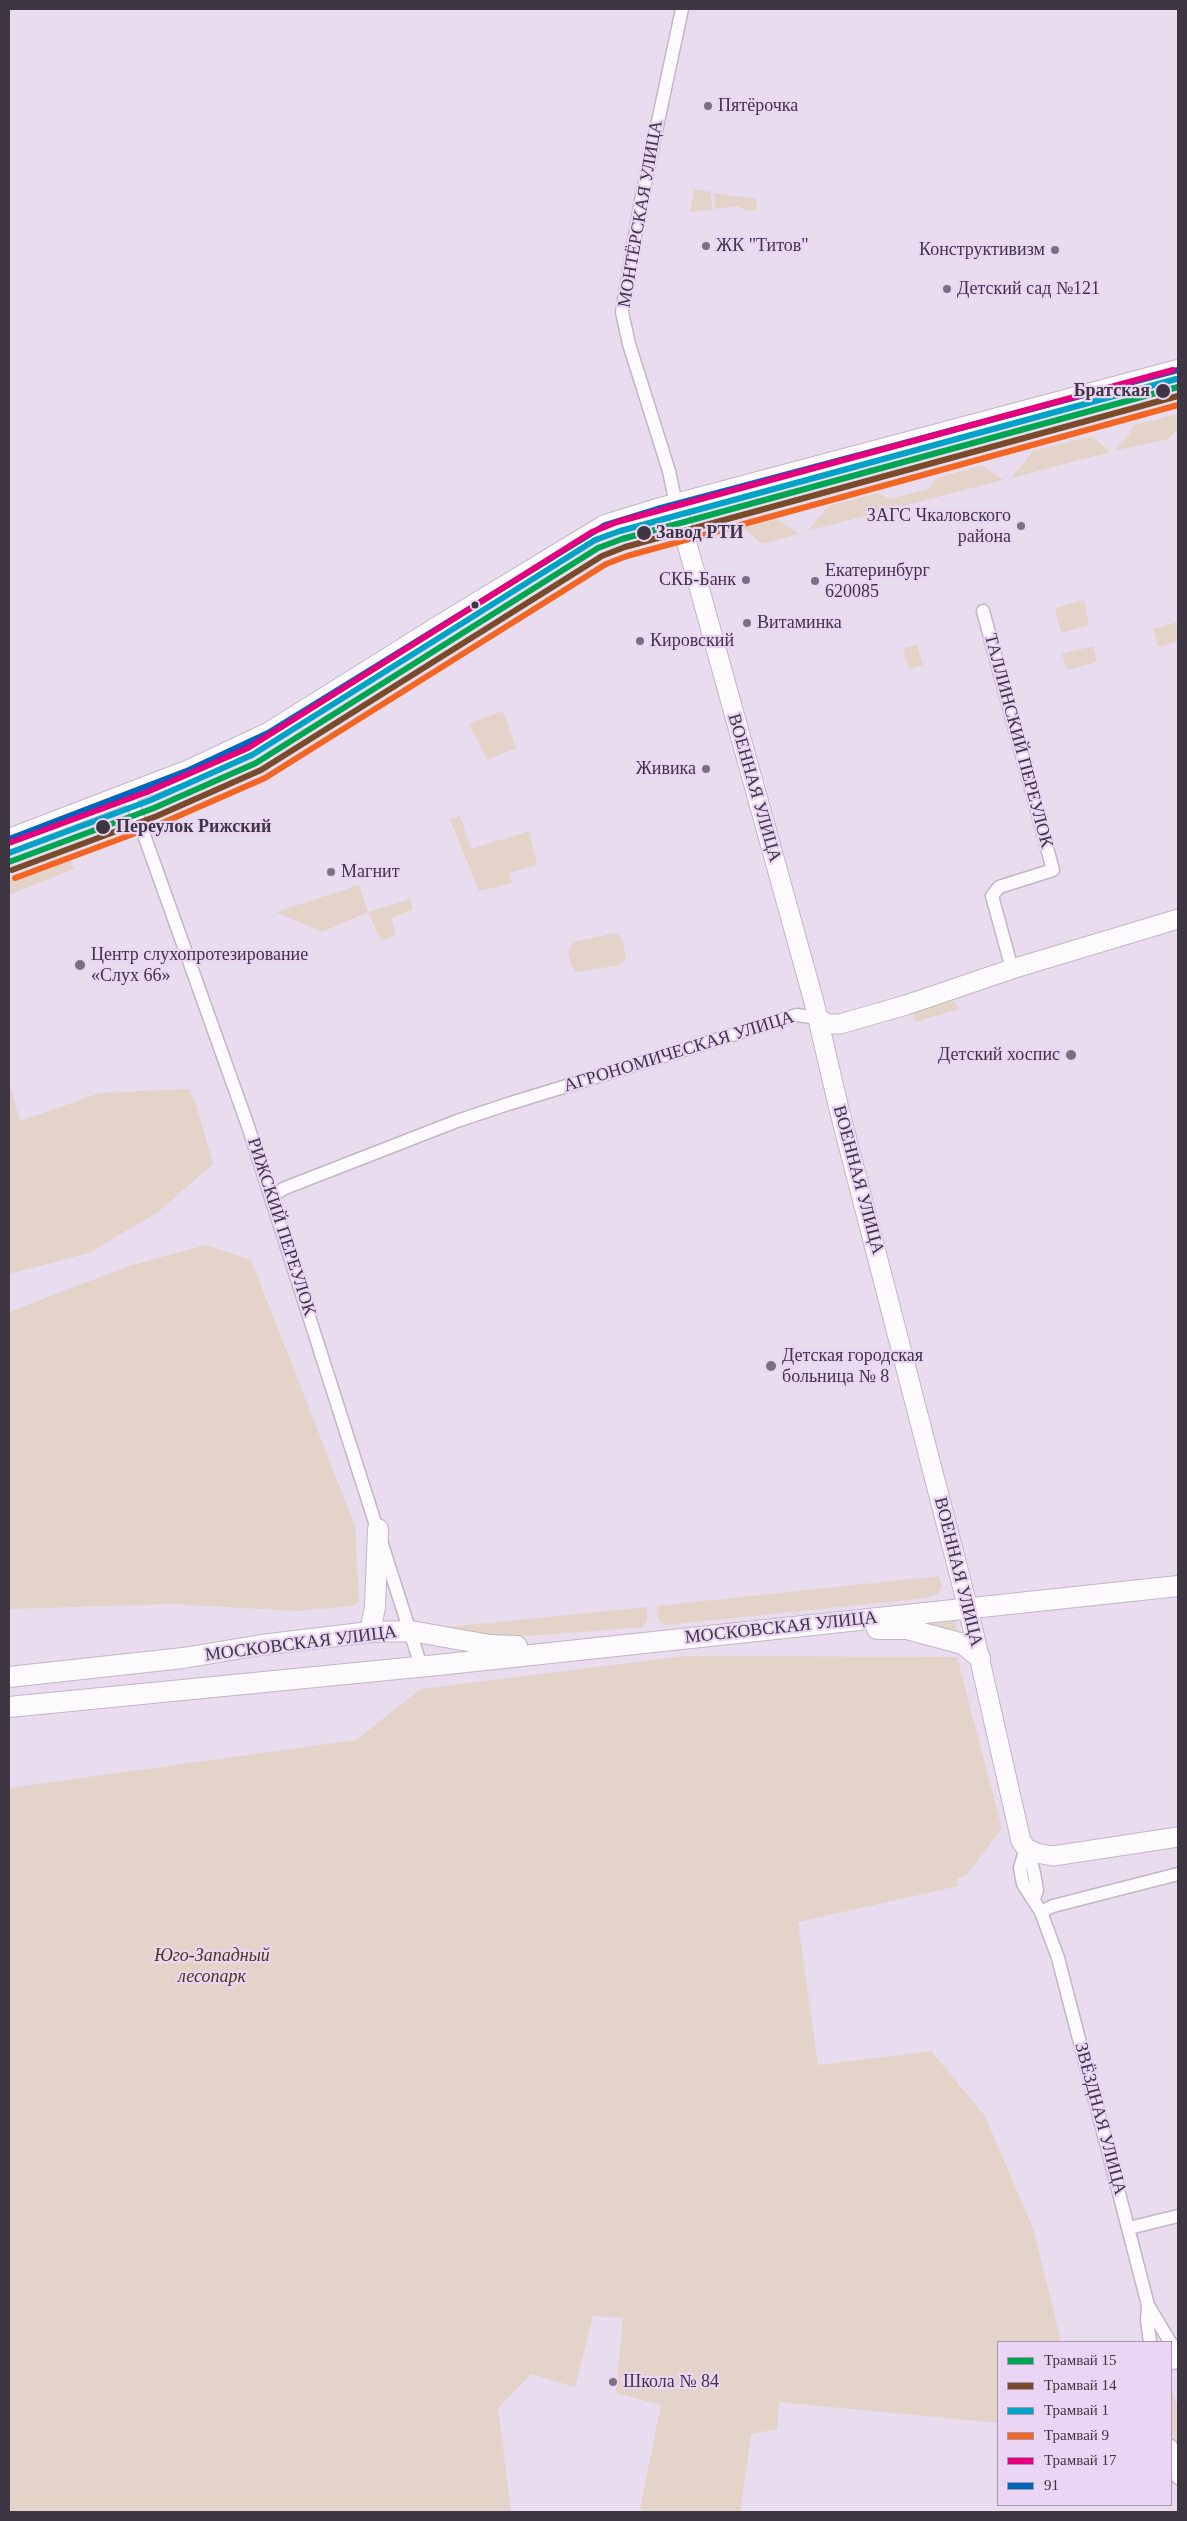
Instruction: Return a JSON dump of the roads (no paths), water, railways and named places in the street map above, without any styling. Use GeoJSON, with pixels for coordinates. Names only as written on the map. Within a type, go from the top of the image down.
{"type":"FeatureCollection","features":[{"type":"Feature","properties":{"kind":"main road"},"geometry":{"type":"LineString","coordinates":[[9,839],[229,753],[268,733],[448,620],[605,525],[676,504],[1178,370]]}},
{"type":"Feature","properties":{"kind":"main road"},"geometry":{"type":"LineString","coordinates":[[370,1632],[375,1607],[378,1529]]}},
{"type":"Feature","properties":{"kind":"main road","name":"МОСКОВСКАЯ УЛИЦА"},"geometry":{"type":"LineString","coordinates":[[9,1707],[421,1666],[1178,1586]]}},
{"type":"Feature","properties":{"kind":"main road"},"geometry":{"type":"LineString","coordinates":[[829,1623],[843,1628],[907,1629],[963,1644],[980,1658]]}},
{"type":"Feature","properties":{"kind":"main road","name":"МОСКОВСКАЯ УЛИЦА"},"geometry":{"type":"LineString","coordinates":[[9,1677],[183,1658],[261,1645],[370,1632],[411,1631],[490,1645],[594,1647]]}},
{"type":"Feature","properties":{"kind":"street","name":"МОНТЁРСКАЯ УЛИЦА"},"geometry":{"type":"LineString","coordinates":[[676,504],[669,471],[629,344],[622,312],[640,206],[682,9]]}},
{"type":"Feature","properties":{"kind":"street","name":"ВОЕННАЯ УЛИЦА"},"geometry":{"type":"LineString","coordinates":[[676,504],[818,1018],[839,1109],[968,1608],[1021,1841],[1032,1865],[1036,1880],[1037,1890],[1034,1899]]}},
{"type":"Feature","properties":{"kind":"street","name":"ТАЛЛИНСКИЙ ПЕРЕУЛОК"},"geometry":{"type":"LineString","coordinates":[[983,611],[1053,870],[999,887],[992,896],[1012,969]]}},
{"type":"Feature","properties":{"kind":"street","name":"РИЖСКИЙ ПЕРЕУЛОК"},"geometry":{"type":"LineString","coordinates":[[129,793],[210,1016],[271,1196],[421,1666]]}},
{"type":"Feature","properties":{"kind":"street","name":"АГРОНОМИЧЕСКАЯ УЛИЦА"},"geometry":{"type":"LineString","coordinates":[[271,1196],[285,1188],[457,1121],[797,1015],[818,1018],[826,1024],[840,1024],[1178,919]]}},
{"type":"Feature","properties":{"kind":"street"},"geometry":{"type":"LineString","coordinates":[[1025,1852],[1053,1856],[1178,1837]]}},
{"type":"Feature","properties":{"kind":"street","name":"ВОЕННАЯ УЛИЦА"},"geometry":{"type":"LineString","coordinates":[[1023,1884],[1020,1868],[1025,1852]]}},
{"type":"Feature","properties":{"kind":"street"},"geometry":{"type":"LineString","coordinates":[[1041,1912],[1178,1874]]}},
{"type":"Feature","properties":{"kind":"street","name":"ЗВЁЗДНАЯ УЛИЦА"},"geometry":{"type":"LineString","coordinates":[[1023,1884],[1026,1892],[1034,1899],[1041,1912],[1058,1958],[1148,2305],[1146,2320],[1150,2341]]}},
{"type":"Feature","properties":{"kind":"street"},"geometry":{"type":"LineString","coordinates":[[1129,2228],[1178,2216]]}},
{"type":"Feature","properties":{"kind":"street"},"geometry":{"type":"LineString","coordinates":[[1148,2305],[1169,2341]]}},
{"type":"Feature","properties":{"kind":"street"},"geometry":{"type":"LineString","coordinates":[[1172,2451],[1178,2478]]}},
{"type":"Feature","properties":{"kind":"tram line","name":"17"},"geometry":{"type":"LineString","coordinates":[[9,843],[147,792],[248,748],[592,532],[617,522],[1173,370]]}},
{"type":"Feature","properties":{"kind":"tram line","name":"1"},"geometry":{"type":"LineString","coordinates":[[9,853],[151,800],[252,755],[595,540],[620,531],[1176,379]]}},
{"type":"Feature","properties":{"kind":"tram line","name":"15"},"geometry":{"type":"LineString","coordinates":[[9,862],[154,808],[256,763],[598,548],[622,539],[1178,387]]}},
{"type":"Feature","properties":{"kind":"tram line","name":"14"},"geometry":{"type":"LineString","coordinates":[[12,870],[157,816],[261,770],[602,556],[625,547],[1178,396]]}},
{"type":"Feature","properties":{"kind":"tram line","name":"9"},"geometry":{"type":"LineString","coordinates":[[15,878],[160,824],[265,778],[606,564],[627,556],[1178,405]]}},
{"type":"Feature","properties":{"kind":"place","name":"Пятёрочка"},"geometry":{"type":"Point","coordinates":[708,106]}},
{"type":"Feature","properties":{"kind":"place","name":"ЖК \"Титов\""},"geometry":{"type":"Point","coordinates":[706,246]}},
{"type":"Feature","properties":{"kind":"place","name":"Конструктивизм"},"geometry":{"type":"Point","coordinates":[1055,250]}},
{"type":"Feature","properties":{"kind":"place","name":"Детский сад №121"},"geometry":{"type":"Point","coordinates":[947,289]}},
{"type":"Feature","properties":{"kind":"place","name":"Братская"},"geometry":{"type":"Point","coordinates":[1163,391]}},
{"type":"Feature","properties":{"kind":"place","name":"ЗАГС Чкаловского района"},"geometry":{"type":"Point","coordinates":[1021,526]}},
{"type":"Feature","properties":{"kind":"place","name":"Завод РТИ"},"geometry":{"type":"Point","coordinates":[644,533]}},
{"type":"Feature","properties":{"kind":"place","name":"СКБ-Банк"},"geometry":{"type":"Point","coordinates":[746,580]}},
{"type":"Feature","properties":{"kind":"place","name":"Екатеринбург 620085"},"geometry":{"type":"Point","coordinates":[815,581]}},
{"type":"Feature","properties":{"kind":"place","name":"Витаминка"},"geometry":{"type":"Point","coordinates":[747,623]}},
{"type":"Feature","properties":{"kind":"place","name":"Кировский"},"geometry":{"type":"Point","coordinates":[640,641]}},
{"type":"Feature","properties":{"kind":"place","name":"Живика"},"geometry":{"type":"Point","coordinates":[706,769]}},
{"type":"Feature","properties":{"kind":"place","name":"Переулок Рижский"},"geometry":{"type":"Point","coordinates":[103,827]}},
{"type":"Feature","properties":{"kind":"place","name":"Магнит"},"geometry":{"type":"Point","coordinates":[331,872]}},
{"type":"Feature","properties":{"kind":"place","name":"Центр слухопротезирование «Слух 66»"},"geometry":{"type":"Point","coordinates":[80,965]}},
{"type":"Feature","properties":{"kind":"place","name":"Детский хоспис"},"geometry":{"type":"Point","coordinates":[1071,1055]}},
{"type":"Feature","properties":{"kind":"place","name":"Детская городская больница № 8"},"geometry":{"type":"Point","coordinates":[771,1366]}},
{"type":"Feature","properties":{"kind":"place","name":"Школа № 84"},"geometry":{"type":"Point","coordinates":[613,2382]}},
{"type":"Feature","properties":{"kind":"park label","name":"Юго-Западный лесопарк"},"geometry":{"type":"Point","coordinates":[212,1966]}}]}
